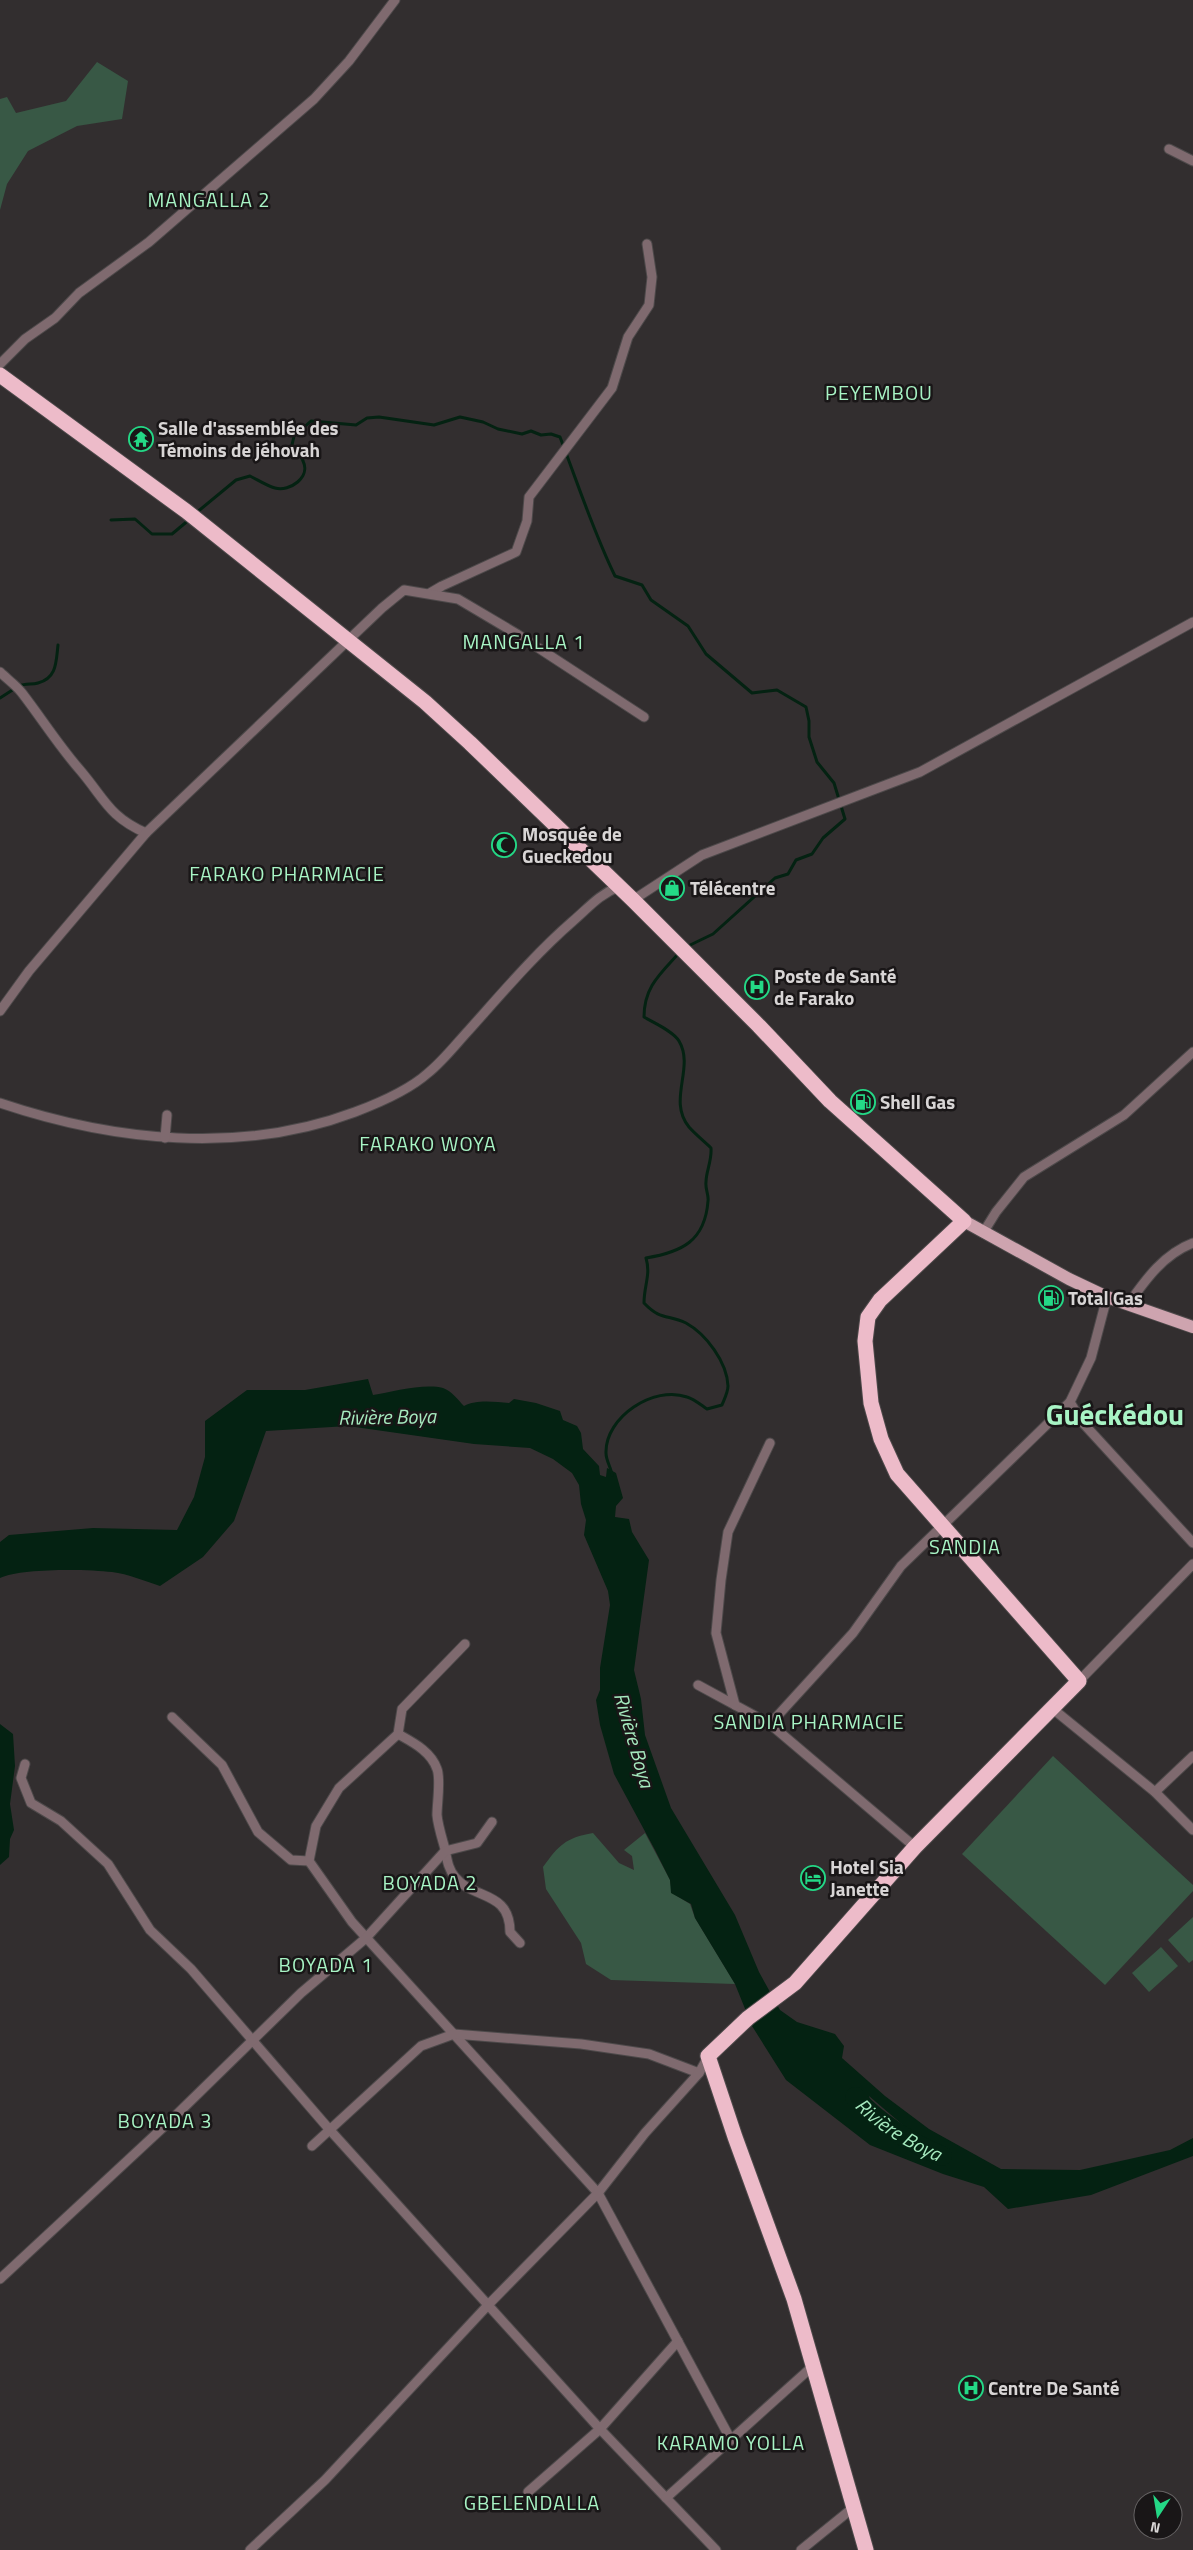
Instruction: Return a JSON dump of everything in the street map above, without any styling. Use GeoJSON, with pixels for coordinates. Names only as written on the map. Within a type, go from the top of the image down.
{"type":"FeatureCollection","features":[{"type":"Feature","properties":{"kind":"highway"},"geometry":{"type":"LineString","coordinates":[[0,375],[186,512],[387,670],[470,742],[633,900],[759,1026],[830,1101],[964,1221],[880,1300],[868,1317],[865,1340],[871,1403],[881,1439],[897,1474],[1079,1681],[915,1848],[795,1983],[748,2018],[708,2056],[735,2137],[794,2299],[866,2550]]}},
{"type":"Feature","properties":{"kind":"main road"},"geometry":{"type":"LineString","coordinates":[[964,1221],[1036,1262],[1107,1297],[1193,1327]]}},
{"type":"Feature","properties":{"kind":"street"},"geometry":{"type":"LineString","coordinates":[[0,364],[25,339],[55,318],[79,293],[149,242],[314,99],[349,61],[395,0]]}},
{"type":"Feature","properties":{"kind":"street"},"geometry":{"type":"LineString","coordinates":[[1169,149],[1193,162]]}},
{"type":"Feature","properties":{"kind":"street"},"geometry":{"type":"LineString","coordinates":[[430,594],[442,586],[516,552],[528,521],[529,497],[556,459],[610,392],[616,379],[628,337],[648,305],[652,293],[652,277],[647,244]]}},
{"type":"Feature","properties":{"kind":"street"},"geometry":{"type":"LineString","coordinates":[[0,1011],[29,971],[146,833],[404,590],[458,599],[509,629],[644,717]]}},
{"type":"Feature","properties":{"kind":"street"},"geometry":{"type":"LineString","coordinates":[[633,900],[702,855],[920,772],[1193,622]]}},
{"type":"Feature","properties":{"kind":"street"},"geometry":{"type":"LineString","coordinates":[[0,672],[21,691],[68,758],[80,770],[106,806],[132,827],[146,833]]}},
{"type":"Feature","properties":{"kind":"street"},"geometry":{"type":"LineString","coordinates":[[0,1103],[26,1112],[92,1127],[165,1138],[233,1138],[282,1134],[338,1119],[378,1103],[427,1074],[540,950],[605,892],[618,887]]}},
{"type":"Feature","properties":{"kind":"street"},"geometry":{"type":"LineString","coordinates":[[983,1233],[996,1212],[1024,1177],[1124,1115],[1193,1052]]}},
{"type":"Feature","properties":{"kind":"street"},"geometry":{"type":"LineString","coordinates":[[165,1138],[167,1115]]}},
{"type":"Feature","properties":{"kind":"street"},"geometry":{"type":"LineString","coordinates":[[1128,1303],[1150,1274],[1170,1255],[1193,1243]]}},
{"type":"Feature","properties":{"kind":"street"},"geometry":{"type":"LineString","coordinates":[[770,1724],[853,1634],[901,1566],[1070,1402],[1091,1358],[1107,1297]]}},
{"type":"Feature","properties":{"kind":"street"},"geometry":{"type":"LineString","coordinates":[[1070,1402],[1082,1422],[1193,1543]]}},
{"type":"Feature","properties":{"kind":"street"},"geometry":{"type":"LineString","coordinates":[[735,1705],[716,1633],[721,1580],[728,1532],[770,1443]]}},
{"type":"Feature","properties":{"kind":"street"},"geometry":{"type":"LineString","coordinates":[[1079,1681],[1193,1564]]}},
{"type":"Feature","properties":{"kind":"street"},"geometry":{"type":"LineString","coordinates":[[465,1644],[402,1709],[398,1734],[339,1788],[316,1826],[309,1861],[352,1922],[598,2193],[731,2440]]}},
{"type":"Feature","properties":{"kind":"street"},"geometry":{"type":"LineString","coordinates":[[698,1685],[770,1724],[915,1848]]}},
{"type":"Feature","properties":{"kind":"street"},"geometry":{"type":"LineString","coordinates":[[1053,1708],[1156,1792],[1193,1830]]}},
{"type":"Feature","properties":{"kind":"street"},"geometry":{"type":"LineString","coordinates":[[172,1718],[222,1765],[258,1832],[290,1860],[309,1861]]}},
{"type":"Feature","properties":{"kind":"street"},"geometry":{"type":"LineString","coordinates":[[398,1734],[423,1749],[437,1769],[437,1817],[446,1851],[446,1861],[453,1876],[464,1888],[486,1894],[499,1904],[510,1919],[510,1932],[520,1943]]}},
{"type":"Feature","properties":{"kind":"street"},"geometry":{"type":"LineString","coordinates":[[1156,1792],[1193,1756]]}},
{"type":"Feature","properties":{"kind":"street"},"geometry":{"type":"LineString","coordinates":[[25,1764],[21,1778],[31,1803],[61,1821],[108,1864],[150,1930],[191,1969],[329,2129],[600,2429],[716,2550]]}},
{"type":"Feature","properties":{"kind":"street"},"geometry":{"type":"LineString","coordinates":[[0,2279],[170,2121],[301,1993],[366,1938],[446,1851],[477,1843],[492,1822]]}},
{"type":"Feature","properties":{"kind":"street"},"geometry":{"type":"LineString","coordinates":[[312,2146],[421,2046],[454,2034],[581,2044],[649,2054],[699,2073]]}},
{"type":"Feature","properties":{"kind":"street"},"geometry":{"type":"LineString","coordinates":[[250,2550],[325,2480],[489,2304],[598,2193],[645,2132],[699,2073],[708,2056]]}},
{"type":"Feature","properties":{"kind":"street"},"geometry":{"type":"LineString","coordinates":[[528,2492],[600,2429],[678,2341]]}},
{"type":"Feature","properties":{"kind":"street"},"geometry":{"type":"LineString","coordinates":[[666,2498],[814,2365]]}},
{"type":"Feature","properties":{"kind":"street"},"geometry":{"type":"LineString","coordinates":[[801,2550],[854,2507]]}},
{"type":"Feature","properties":{"kind":"shaded area"},"geometry":{"type":"Polygon","coordinates":[[[97,62],[128,81],[122,119],[77,126],[28,151],[7,184],[0,210],[0,99],[7,97],[16,113],[66,101],[97,62]]]}},
{"type":"Feature","properties":{"kind":"shaded area"},"geometry":{"type":"Polygon","coordinates":[[[1053,1756],[1193,1885],[1193,1891],[1105,1985],[962,1854],[1053,1756]]]}},
{"type":"Feature","properties":{"kind":"shaded area"},"geometry":{"type":"Polygon","coordinates":[[[593,1833],[619,1863],[634,1870],[632,1856],[624,1850],[645,1833],[670,1880],[672,1893],[690,1904],[695,1918],[735,1984],[611,1980],[586,1964],[581,1943],[546,1889],[543,1867],[558,1848],[569,1840],[593,1833]]]}},
{"type":"Feature","properties":{"kind":"shaded area"},"geometry":{"type":"Polygon","coordinates":[[[1193,1917],[1193,1960],[1189,1963],[1168,1940],[1193,1917]]]}},
{"type":"Feature","properties":{"kind":"shaded area"},"geometry":{"type":"Polygon","coordinates":[[[1161,1947],[1178,1966],[1149,1992],[1132,1973],[1161,1947]]]}},
{"type":"Feature","properties":{"kind":"water"},"geometry":{"type":"Polygon","coordinates":[[[368,1379],[373,1395],[418,1387],[435,1387],[449,1391],[464,1406],[480,1402],[509,1403],[514,1399],[536,1403],[560,1411],[563,1420],[577,1426],[581,1433],[583,1449],[599,1466],[600,1475],[606,1477],[607,1468],[616,1473],[623,1498],[616,1506],[615,1517],[629,1519],[632,1532],[649,1560],[634,1670],[641,1699],[645,1735],[671,1808],[735,1915],[759,1972],[780,2010],[797,2022],[835,2034],[844,2046],[842,2058],[885,2096],[929,2129],[1001,2169],[1080,2170],[1170,2150],[1193,2138],[1193,2156],[1091,2195],[1008,2209],[984,2187],[943,2174],[870,2145],[786,2080],[752,2026],[735,1984],[695,1918],[691,1904],[671,1893],[670,1880],[614,1774],[600,1725],[596,1700],[600,1690],[600,1668],[610,1605],[608,1591],[584,1535],[586,1520],[581,1504],[579,1485],[572,1473],[553,1459],[530,1448],[474,1444],[348,1426],[266,1431],[234,1521],[203,1557],[160,1586],[118,1573],[87,1570],[23,1572],[0,1578],[0,1542],[9,1535],[93,1528],[177,1530],[194,1497],[205,1457],[205,1421],[247,1390],[305,1390],[368,1379]],[[869,2096],[875,2117],[884,2129],[917,2144],[919,2142],[918,2138],[869,2096]]]}},
{"type":"Feature","properties":{"kind":"water"},"geometry":{"type":"Polygon","coordinates":[[[0,1724],[13,1734],[15,1766],[10,1804],[14,1830],[10,1839],[9,1857],[0,1865],[0,1724]]]}},
{"type":"Feature","properties":{"kind":"waterway"},"geometry":{"type":"LineString","coordinates":[[196,513],[236,480],[250,476],[269,486],[281,489],[298,482],[302,478],[305,467],[301,457],[292,445],[294,436],[311,421],[356,425],[367,418],[379,417],[434,425],[460,417],[483,422],[498,429],[522,434],[531,431],[541,435],[551,434],[560,437],[593,525],[615,576],[642,585],[651,600],[688,626],[706,654],[752,693],[777,690],[806,707],[809,721],[809,737],[817,762],[834,783],[845,819],[823,838],[812,854],[796,860],[788,874],[775,878],[713,934],[686,947]]}},
{"type":"Feature","properties":{"kind":"waterway"},"geometry":{"type":"LineString","coordinates":[[111,520],[135,519],[152,534],[172,534],[190,519]]}},
{"type":"Feature","properties":{"kind":"waterway"},"geometry":{"type":"LineString","coordinates":[[19,686],[38,683],[49,677],[54,668],[58,645]]}},
{"type":"Feature","properties":{"kind":"waterway"},"geometry":{"type":"LineString","coordinates":[[0,698],[14,689]]}},
{"type":"Feature","properties":{"kind":"waterway"},"geometry":{"type":"LineString","coordinates":[[612,1475],[606,1456],[608,1440],[622,1416],[647,1400],[674,1394],[690,1398],[707,1409],[722,1405],[728,1388],[727,1377],[720,1358],[708,1341],[686,1323],[660,1315],[644,1303],[648,1275],[646,1258],[681,1248],[697,1235],[706,1215],[708,1201],[706,1185],[711,1148],[689,1127],[683,1117],[680,1106],[684,1062],[683,1051],[676,1037],[644,1017],[650,989],[679,953]]}},
{"type":"Feature","properties":{"kind":"waterway","name":"Rivière Boya"},"geometry":{"type":"LineString","coordinates":[[855,2097],[873,2115],[895,2131],[918,2145],[942,2156]]}},
{"type":"Feature","properties":{"kind":"place","name":"Salle d'assemblée des Témoins de jéhovah"},"geometry":{"type":"Point","coordinates":[141,439]}},
{"type":"Feature","properties":{"kind":"place","name":"Mosquée de Gueckedou"},"geometry":{"type":"Point","coordinates":[504,845]}},
{"type":"Feature","properties":{"kind":"place","name":"Télécentre"},"geometry":{"type":"Point","coordinates":[672,888]}},
{"type":"Feature","properties":{"kind":"place","name":"Poste de Santé de Farako"},"geometry":{"type":"Point","coordinates":[757,987]}},
{"type":"Feature","properties":{"kind":"place","name":"Shell Gas"},"geometry":{"type":"Point","coordinates":[863,1102]}},
{"type":"Feature","properties":{"kind":"place","name":"Total Gas"},"geometry":{"type":"Point","coordinates":[1051,1298]}},
{"type":"Feature","properties":{"kind":"place","name":"Hotel Sia Janette"},"geometry":{"type":"Point","coordinates":[813,1878]}},
{"type":"Feature","properties":{"kind":"place","name":"Centre De Santé"},"geometry":{"type":"Point","coordinates":[971,2388]}},
{"type":"Feature","properties":{"kind":"district","name":"MANGALLA 2"},"geometry":{"type":"Point","coordinates":[209,200]}},
{"type":"Feature","properties":{"kind":"district","name":"PEYEMBOU"},"geometry":{"type":"Point","coordinates":[879,393]}},
{"type":"Feature","properties":{"kind":"district","name":"MANGALLA 1"},"geometry":{"type":"Point","coordinates":[524,642]}},
{"type":"Feature","properties":{"kind":"district","name":"FARAKO PHARMACIE"},"geometry":{"type":"Point","coordinates":[287,874]}},
{"type":"Feature","properties":{"kind":"district","name":"FARAKO WOYA"},"geometry":{"type":"Point","coordinates":[428,1144]}},
{"type":"Feature","properties":{"kind":"district","name":"Guéckédou"},"geometry":{"type":"Point","coordinates":[1115,1415]}},
{"type":"Feature","properties":{"kind":"district","name":"SANDIA"},"geometry":{"type":"Point","coordinates":[965,1547]}},
{"type":"Feature","properties":{"kind":"district","name":"SANDIA PHARMACIE"},"geometry":{"type":"Point","coordinates":[809,1722]}},
{"type":"Feature","properties":{"kind":"district","name":"BOYADA 2"},"geometry":{"type":"Point","coordinates":[430,1883]}},
{"type":"Feature","properties":{"kind":"district","name":"BOYADA 1"},"geometry":{"type":"Point","coordinates":[326,1965]}},
{"type":"Feature","properties":{"kind":"district","name":"BOYADA 3"},"geometry":{"type":"Point","coordinates":[165,2121]}},
{"type":"Feature","properties":{"kind":"district","name":"KARAMO YOLLA"},"geometry":{"type":"Point","coordinates":[731,2443]}},
{"type":"Feature","properties":{"kind":"district","name":"GBELENDALLA"},"geometry":{"type":"Point","coordinates":[532,2503]}}]}
